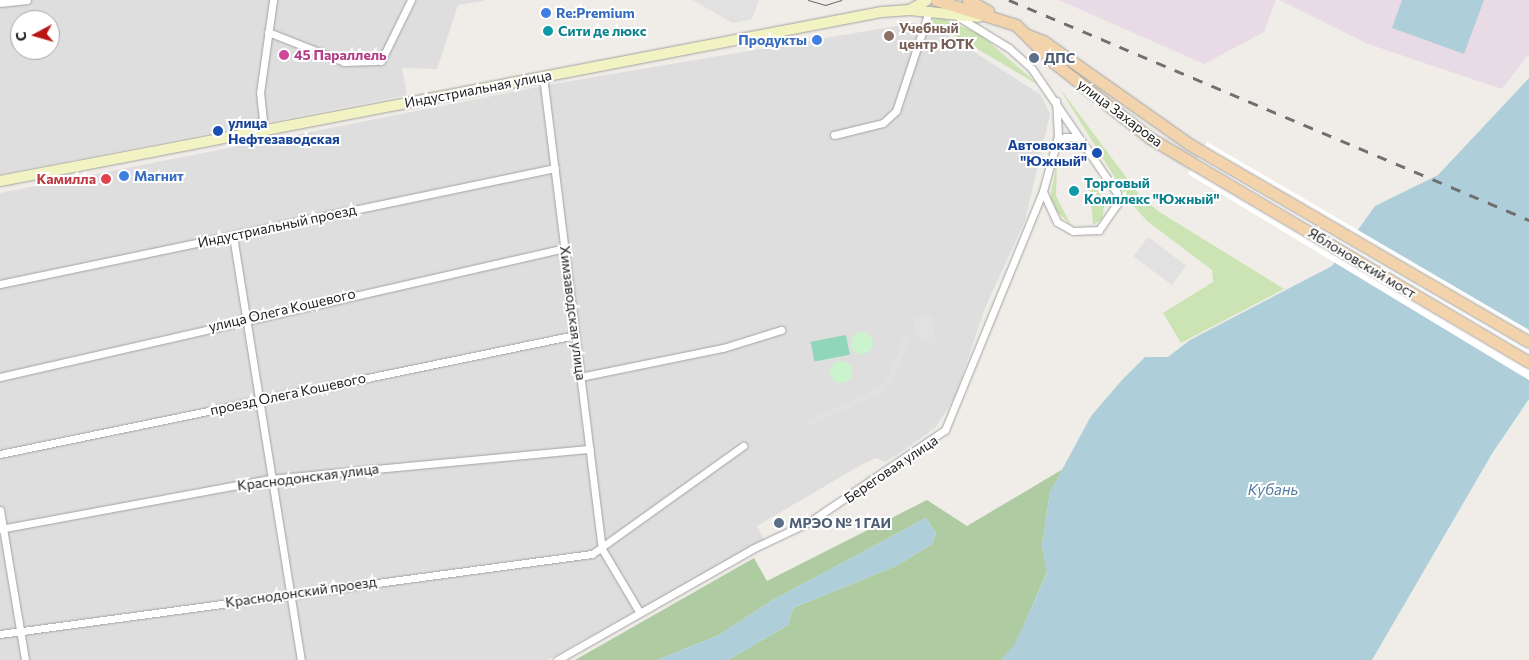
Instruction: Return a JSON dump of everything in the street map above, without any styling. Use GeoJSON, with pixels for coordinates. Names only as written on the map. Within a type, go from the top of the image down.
{"type":"FeatureCollection","features":[{"type":"Feature","properties":{"kind":"main road"},"geometry":{"type":"LineString","coordinates":[[882,12],[888,0]]}},
{"type":"Feature","properties":{"kind":"main road"},"geometry":{"type":"LineString","coordinates":[[910,10],[927,0]]}},
{"type":"Feature","properties":{"kind":"main road","name":"улица Захарова"},"geometry":{"type":"LineString","coordinates":[[936,0],[1002,20]]}},
{"type":"Feature","properties":{"kind":"main road","name":"улица Захарова"},"geometry":{"type":"LineString","coordinates":[[968,0],[1028,35],[1043,41],[1203,152]]}},
{"type":"Feature","properties":{"kind":"main road","name":"Индустриальная улица"},"geometry":{"type":"LineString","coordinates":[[0,181],[882,12],[929,11],[1002,20]]}},
{"type":"Feature","properties":{"kind":"main road","name":"улица Захарова"},"geometry":{"type":"LineString","coordinates":[[1028,35],[1053,62],[1150,138],[1195,164]]}},
{"type":"Feature","properties":{"kind":"main road","name":"Яблоновский мост"},"geometry":{"type":"LineString","coordinates":[[1203,152],[1529,342]]}},
{"type":"Feature","properties":{"kind":"main road","name":"Яблоновский мост"},"geometry":{"type":"LineString","coordinates":[[1195,164],[1529,362]]}},
{"type":"Feature","properties":{"kind":"street"},"geometry":{"type":"LineString","coordinates":[[0,3],[28,0]]}},
{"type":"Feature","properties":{"kind":"street"},"geometry":{"type":"LineString","coordinates":[[264,130],[260,93],[273,0]]}},
{"type":"Feature","properties":{"kind":"street"},"geometry":{"type":"LineString","coordinates":[[268,32],[344,62],[381,61],[411,0]]}},
{"type":"Feature","properties":{"kind":"street"},"geometry":{"type":"LineString","coordinates":[[834,134],[883,123],[896,112],[929,11]]}},
{"type":"Feature","properties":{"kind":"street"},"geometry":{"type":"LineString","coordinates":[[956,15],[1009,48],[1056,101],[1078,137],[1117,193],[1114,213],[1099,230],[1073,231],[1057,222],[1043,191]]}},
{"type":"Feature","properties":{"kind":"street","name":"Химзаводская улица"},"geometry":{"type":"LineString","coordinates":[[543,76],[602,549],[640,613]]}},
{"type":"Feature","properties":{"kind":"street","name":"Береговая улица"},"geometry":{"type":"LineString","coordinates":[[557,660],[752,549],[810,522],[945,430],[1043,191],[1056,144],[1056,101]]}},
{"type":"Feature","properties":{"kind":"street"},"geometry":{"type":"LineString","coordinates":[[1056,144],[1065,137],[1078,137]]}},
{"type":"Feature","properties":{"kind":"street","name":"Индустриальный проезд"},"geometry":{"type":"LineString","coordinates":[[0,284],[554,168]]}},
{"type":"Feature","properties":{"kind":"street"},"geometry":{"type":"LineString","coordinates":[[233,236],[300,660]]}},
{"type":"Feature","properties":{"kind":"street","name":"улица Олега Кошевого"},"geometry":{"type":"LineString","coordinates":[[0,377],[246,318],[564,248]]}},
{"type":"Feature","properties":{"kind":"street"},"geometry":{"type":"LineString","coordinates":[[580,376],[723,348],[780,330]]}},
{"type":"Feature","properties":{"kind":"street","name":"проезд Олега Кошевого"},"geometry":{"type":"LineString","coordinates":[[0,454],[575,335]]}},
{"type":"Feature","properties":{"kind":"street"},"geometry":{"type":"LineString","coordinates":[[602,549],[743,446]]}},
{"type":"Feature","properties":{"kind":"street","name":"Краснодонская улица"},"geometry":{"type":"LineString","coordinates":[[2,529],[270,479],[590,449]]}},
{"type":"Feature","properties":{"kind":"street"},"geometry":{"type":"LineString","coordinates":[[0,510],[25,660]]}},
{"type":"Feature","properties":{"kind":"street","name":"Краснодонский проезд"},"geometry":{"type":"LineString","coordinates":[[0,634],[289,593],[592,554],[602,549]]}},
{"type":"Feature","properties":{"kind":"shaded area"},"geometry":{"type":"Polygon","coordinates":[[[0,0],[483,0],[458,5],[437,69],[402,68],[407,95],[0,174],[0,0]]]}},
{"type":"Feature","properties":{"kind":"shaded area"},"geometry":{"type":"Polygon","coordinates":[[[692,0],[759,0],[752,19],[733,23],[692,0]]]}},
{"type":"Feature","properties":{"kind":"shaded area"},"geometry":{"type":"Polygon","coordinates":[[[1059,0],[1276,0],[1264,32],[1204,64],[1059,0]]]}},
{"type":"Feature","properties":{"kind":"shaded area"},"geometry":{"type":"Polygon","coordinates":[[[1279,0],[1529,0],[1529,54],[1502,89],[1368,44],[1279,0]]]}},
{"type":"Feature","properties":{"kind":"shaded area"},"geometry":{"type":"Polygon","coordinates":[[[914,23],[937,28],[1041,95],[1050,114],[1025,221],[985,308],[956,395],[936,427],[903,451],[885,462],[876,458],[861,465],[757,526],[764,540],[548,660],[0,660],[0,193],[553,84],[914,23]]]}},
{"type":"Feature","properties":{"kind":"shaded area"},"geometry":{"type":"Polygon","coordinates":[[[1148,237],[1186,266],[1172,285],[1134,256],[1148,237]]]}},
{"type":"Feature","properties":{"kind":"shaded area"},"geometry":{"type":"Polygon","coordinates":[[[932,315],[936,346],[916,337],[913,317],[932,315]]]}},
{"type":"Feature","properties":{"kind":"shaded area"},"geometry":{"type":"Polygon","coordinates":[[[904,337],[910,339],[890,386],[885,384],[904,337]]]}},
{"type":"Feature","properties":{"kind":"shaded area"},"geometry":{"type":"Polygon","coordinates":[[[884,385],[886,391],[808,426],[806,421],[884,385]]]}},
{"type":"Feature","properties":{"kind":"green space"},"geometry":{"type":"Polygon","coordinates":[[[939,17],[980,34],[1040,86],[930,21],[939,17]]]}},
{"type":"Feature","properties":{"kind":"green space"},"geometry":{"type":"Polygon","coordinates":[[[1058,86],[1138,193],[1158,211],[1284,289],[1181,343],[1163,313],[1213,282],[1212,270],[1147,221],[1130,202],[1058,86]]]}},
{"type":"Feature","properties":{"kind":"green space"},"geometry":{"type":"Polygon","coordinates":[[[1057,162],[1056,196],[1071,225],[1054,209],[1050,198],[1057,162]]]}},
{"type":"Feature","properties":{"kind":"green space"},"geometry":{"type":"Polygon","coordinates":[[[1089,178],[1105,201],[1102,219],[1093,225],[1089,178]]]}},
{"type":"Feature","properties":{"kind":"green space"},"geometry":{"type":"Polygon","coordinates":[[[862,332],[870,335],[873,343],[870,351],[862,354],[854,351],[851,343],[854,335],[862,332]]]}},
{"type":"Feature","properties":{"kind":"green space"},"geometry":{"type":"Polygon","coordinates":[[[846,335],[850,355],[814,362],[811,342],[846,335]]]}},
{"type":"Feature","properties":{"kind":"green space"},"geometry":{"type":"Polygon","coordinates":[[[841,361],[851,368],[852,372],[845,382],[841,383],[831,376],[830,372],[837,362],[841,361]]]}},
{"type":"Feature","properties":{"kind":"green space"},"geometry":{"type":"Polygon","coordinates":[[[1063,469],[1050,492],[1042,546],[1047,572],[1015,645],[1001,660],[728,660],[788,625],[793,608],[898,565],[932,544],[936,533],[926,518],[771,601],[719,635],[657,660],[575,660],[754,558],[767,581],[927,500],[967,526],[1063,469]]]}},
{"type":"Feature","properties":{"kind":"water"},"geometry":{"type":"Polygon","coordinates":[[[1402,0],[1484,0],[1464,54],[1392,28],[1402,0]]]}},
{"type":"Feature","properties":{"kind":"water","name":"Кубань"},"geometry":{"type":"Polygon","coordinates":[[[1529,78],[1529,399],[1493,452],[1372,660],[1001,660],[1015,644],[1047,573],[1042,546],[1050,492],[1091,416],[1122,380],[1145,357],[1168,357],[1190,340],[1332,266],[1375,206],[1438,175],[1529,78]]]}},
{"type":"Feature","properties":{"kind":"water"},"geometry":{"type":"Polygon","coordinates":[[[926,518],[936,533],[932,544],[898,565],[793,608],[788,625],[728,660],[657,660],[719,635],[771,601],[926,518]]]}},
{"type":"Feature","properties":{"kind":"pier"},"geometry":{"type":"Polygon","coordinates":[[[1207,142],[1529,330],[1529,380],[1188,174],[1207,142]]]}},
{"type":"Feature","properties":{"kind":"tram line"},"geometry":{"type":"LineString","coordinates":[[808,0],[825,5],[841,0]]}},
{"type":"Feature","properties":{"kind":"railway"},"geometry":{"type":"LineString","coordinates":[[1009,0],[1529,220]]}},
{"type":"Feature","properties":{"kind":"place","name":"Re:Premium"},"geometry":{"type":"Point","coordinates":[546,13]}},
{"type":"Feature","properties":{"kind":"place","name":"Сити де люкс"},"geometry":{"type":"Point","coordinates":[548,31]}},
{"type":"Feature","properties":{"kind":"place","name":"Учебный центр ЮТК"},"geometry":{"type":"Point","coordinates":[889,36]}},
{"type":"Feature","properties":{"kind":"place","name":"Продукты"},"geometry":{"type":"Point","coordinates":[817,40]}},
{"type":"Feature","properties":{"kind":"place","name":"45 Параллель"},"geometry":{"type":"Point","coordinates":[284,55]}},
{"type":"Feature","properties":{"kind":"place","name":"ДПС"},"geometry":{"type":"Point","coordinates":[1034,58]}},
{"type":"Feature","properties":{"kind":"place","name":"улица Нефтезаводская"},"geometry":{"type":"Point","coordinates":[218,131]}},
{"type":"Feature","properties":{"kind":"place","name":"Автовокзал \"Южный\""},"geometry":{"type":"Point","coordinates":[1097,153]}},
{"type":"Feature","properties":{"kind":"place","name":"Магнит"},"geometry":{"type":"Point","coordinates":[124,176]}},
{"type":"Feature","properties":{"kind":"place","name":"Камилла"},"geometry":{"type":"Point","coordinates":[106,179]}},
{"type":"Feature","properties":{"kind":"place","name":"Торговый Комплекс \"Южный\""},"geometry":{"type":"Point","coordinates":[1074,191]}},
{"type":"Feature","properties":{"kind":"place","name":"МРЭО № 1 ГАИ"},"geometry":{"type":"Point","coordinates":[779,523]}}]}
